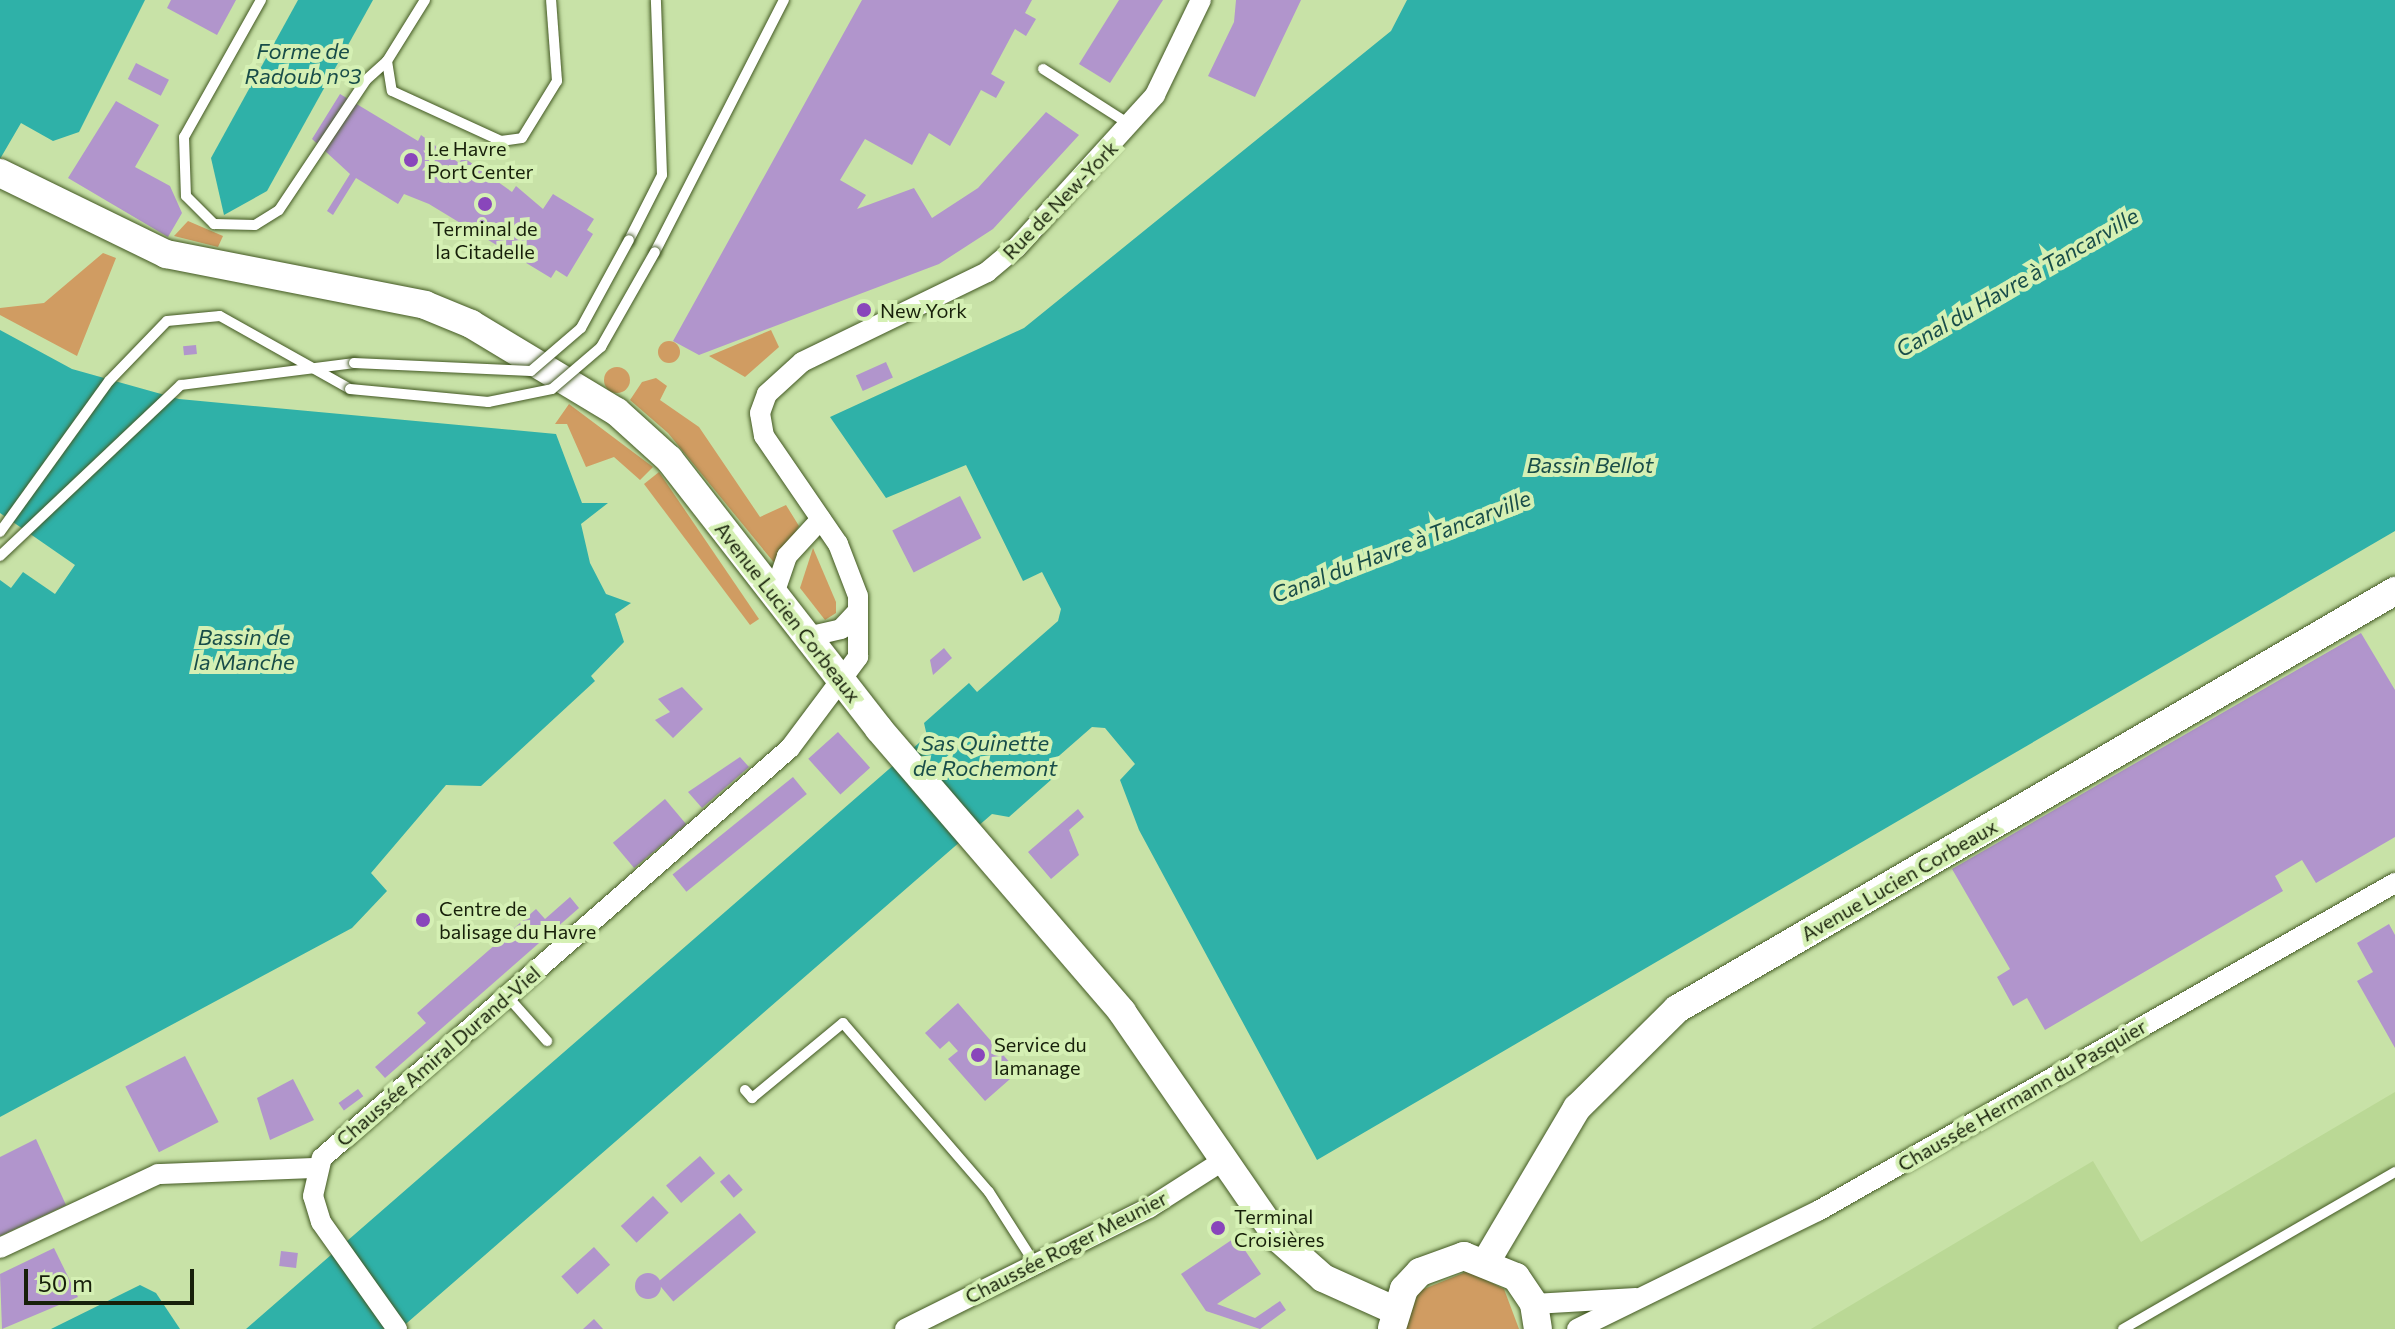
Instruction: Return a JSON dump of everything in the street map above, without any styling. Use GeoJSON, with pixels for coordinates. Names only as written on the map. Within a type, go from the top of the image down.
{"type":"FeatureCollection","features":[{"type":"Feature","properties":{"kind":"main road","name":"Avenue Lucien Corbeaux"},"geometry":{"type":"LineString","coordinates":[[0,173],[166,254],[392,295],[471,324],[634,426],[669,459],[898,752],[1122,1012],[1224,1160],[1293,1253],[1323,1278],[1393,1320]]}},
{"type":"Feature","properties":{"kind":"main road","name":"Avenue Lucien Corbeaux"},"geometry":{"type":"LineString","coordinates":[[1487,1260],[1577,1108],[1677,1009],[2395,591]]}},
{"type":"Feature","properties":{"kind":"main road"},"geometry":{"type":"LineString","coordinates":[[1393,1320],[1420,1272],[1464,1256],[1487,1260],[1516,1277],[1536,1317]]}},
{"type":"Feature","properties":{"kind":"street","name":"Rue de New-York"},"geometry":{"type":"LineString","coordinates":[[843,684],[858,657],[858,611],[838,544],[764,436],[760,413],[780,377],[987,272],[1130,125],[1178,56],[1201,0]]}},
{"type":"Feature","properties":{"kind":"street"},"geometry":{"type":"LineString","coordinates":[[774,594],[787,556],[821,519]]}},
{"type":"Feature","properties":{"kind":"street"},"geometry":{"type":"LineString","coordinates":[[807,637],[841,629],[858,611]]}},
{"type":"Feature","properties":{"kind":"street","name":"Chaussée Amiral Durand-Viel"},"geometry":{"type":"LineString","coordinates":[[316,1168],[790,748],[815,709],[843,684]]}},
{"type":"Feature","properties":{"kind":"street","name":"Chaussée Hermann du Pasquier"},"geometry":{"type":"LineString","coordinates":[[1577,1329],[1818,1211],[2395,883]]}},
{"type":"Feature","properties":{"kind":"street","name":"Chaussée Roger Meunier"},"geometry":{"type":"LineString","coordinates":[[905,1329],[1035,1264],[1224,1160]]}},
{"type":"Feature","properties":{"kind":"street"},"geometry":{"type":"LineString","coordinates":[[0,1248],[158,1174],[316,1168],[316,1209],[337,1246],[397,1329]]}},
{"type":"Feature","properties":{"kind":"street","name":"Chaussée Hermann du Pasquier"},"geometry":{"type":"LineString","coordinates":[[1536,1317],[1644,1297]]}},
{"type":"Feature","properties":{"kind":"lane"},"geometry":{"type":"LineString","coordinates":[[261,0],[184,137],[186,196],[214,224],[255,225],[279,210],[366,80],[387,61],[425,0]]}},
{"type":"Feature","properties":{"kind":"lane"},"geometry":{"type":"LineString","coordinates":[[387,61],[392,91],[501,141],[522,138],[557,81],[551,0]]}},
{"type":"Feature","properties":{"kind":"lane"},"geometry":{"type":"LineString","coordinates":[[0,556],[165,395],[201,377],[354,363],[531,371],[581,328],[662,175],[656,0]]}},
{"type":"Feature","properties":{"kind":"lane"},"geometry":{"type":"LineString","coordinates":[[0,532],[109,381],[167,321],[189,314],[259,331],[317,365],[350,389],[488,402],[552,389],[601,347],[655,252],[784,0]]}},
{"type":"Feature","properties":{"kind":"lane"},"geometry":{"type":"LineString","coordinates":[[1043,69],[1130,125]]}},
{"type":"Feature","properties":{"kind":"lane"},"geometry":{"type":"LineString","coordinates":[[508,997],[547,1041]]}},
{"type":"Feature","properties":{"kind":"lane"},"geometry":{"type":"LineString","coordinates":[[745,1090],[752,1098],[843,1023],[989,1192],[1035,1264]]}},
{"type":"Feature","properties":{"kind":"lane"},"geometry":{"type":"LineString","coordinates":[[2123,1329],[2395,1172]]}},
{"type":"Feature","properties":{"kind":"shaded area"},"geometry":{"type":"Polygon","coordinates":[[[188,221],[223,236],[218,247],[174,236],[188,221]]]}},
{"type":"Feature","properties":{"kind":"shaded area"},"geometry":{"type":"Polygon","coordinates":[[[103,253],[116,258],[77,356],[0,315],[0,308],[44,303],[103,253]]]}},
{"type":"Feature","properties":{"kind":"shaded area"},"geometry":{"type":"Polygon","coordinates":[[[771,330],[779,347],[745,377],[709,356],[771,330]]]}},
{"type":"Feature","properties":{"kind":"shaded area"},"geometry":{"type":"Polygon","coordinates":[[[665,341],[673,341],[680,352],[673,363],[665,363],[658,356],[658,348],[665,341]]]}},
{"type":"Feature","properties":{"kind":"shaded area"},"geometry":{"type":"Polygon","coordinates":[[[617,367],[626,371],[630,380],[626,389],[617,393],[608,389],[604,380],[608,371],[617,367]]]}},
{"type":"Feature","properties":{"kind":"shaded area"},"geometry":{"type":"Polygon","coordinates":[[[656,378],[667,386],[660,400],[699,427],[760,517],[786,505],[799,526],[776,565],[668,433],[630,400],[642,382],[656,378]]]}},
{"type":"Feature","properties":{"kind":"shaded area"},"geometry":{"type":"Polygon","coordinates":[[[569,404],[653,467],[640,480],[614,457],[586,467],[567,424],[555,424],[569,404]]]}},
{"type":"Feature","properties":{"kind":"shaded area"},"geometry":{"type":"Polygon","coordinates":[[[659,472],[759,619],[750,625],[644,484],[659,472]]]}},
{"type":"Feature","properties":{"kind":"shaded area"},"geometry":{"type":"Polygon","coordinates":[[[813,548],[836,602],[836,613],[825,620],[800,588],[813,548]]]}},
{"type":"Feature","properties":{"kind":"shaded area"},"geometry":{"type":"Polygon","coordinates":[[[2395,1092],[2395,1329],[1811,1329],[2093,1161],[2141,1242],[2395,1092]]]}},
{"type":"Feature","properties":{"kind":"shaded area"},"geometry":{"type":"Polygon","coordinates":[[[1468,1271],[1504,1289],[1519,1329],[1405,1329],[1419,1291],[1468,1271]]]}},
{"type":"Feature","properties":{"kind":"water"},"geometry":{"type":"Polygon","coordinates":[[[0,0],[145,0],[79,132],[53,141],[21,123],[0,159],[0,0]]]}},
{"type":"Feature","properties":{"kind":"water","name":"Forme de Radoub n°3"},"geometry":{"type":"Polygon","coordinates":[[[298,0],[373,0],[267,191],[224,215],[211,158],[298,0]]]}},
{"type":"Feature","properties":{"kind":"water","name":"Bassin Bellot"},"geometry":{"type":"Polygon","coordinates":[[[1407,0],[2395,0],[2395,531],[1317,1160],[1139,830],[1120,780],[1135,764],[1105,728],[1092,727],[1044,769],[1052,779],[1009,817],[992,814],[400,1329],[246,1329],[927,736],[924,723],[969,683],[977,692],[1058,621],[1061,609],[1042,572],[1023,581],[966,465],[886,498],[830,417],[1024,328],[1391,31],[1407,0]]]}},
{"type":"Feature","properties":{"kind":"water","name":"Bassin de la Manche"},"geometry":{"type":"Polygon","coordinates":[[[0,330],[72,369],[179,399],[556,434],[582,503],[608,503],[581,524],[590,563],[606,594],[631,603],[615,614],[624,642],[591,676],[595,681],[481,786],[446,785],[371,873],[387,891],[352,928],[0,1117],[0,330]]]}},
{"type":"Feature","properties":{"kind":"water"},"geometry":{"type":"Polygon","coordinates":[[[140,1285],[156,1293],[180,1329],[51,1329],[140,1285]]]}},
{"type":"Feature","properties":{"kind":"pier"},"geometry":{"type":"Polygon","coordinates":[[[0,513],[75,565],[55,594],[23,572],[11,588],[0,580],[0,513]]]}},
{"type":"Feature","properties":{"kind":"building"},"geometry":{"type":"Polygon","coordinates":[[[171,0],[236,0],[217,35],[167,8],[171,0]]]}},
{"type":"Feature","properties":{"kind":"building"},"geometry":{"type":"Polygon","coordinates":[[[862,0],[1032,0],[1025,13],[1036,19],[1026,36],[1015,29],[991,74],[1005,82],[996,98],[981,90],[950,146],[929,133],[912,165],[865,139],[840,180],[866,195],[857,209],[914,188],[932,218],[978,188],[1046,112],[1079,135],[993,229],[939,264],[699,355],[673,341],[862,0]]]}},
{"type":"Feature","properties":{"kind":"building"},"geometry":{"type":"Polygon","coordinates":[[[1119,0],[1163,0],[1110,83],[1079,64],[1119,0]]]}},
{"type":"Feature","properties":{"kind":"building"},"geometry":{"type":"Polygon","coordinates":[[[1236,0],[1301,0],[1255,97],[1208,76],[1234,22],[1236,0]]]}},
{"type":"Feature","properties":{"kind":"building"},"geometry":{"type":"Polygon","coordinates":[[[136,63],[169,80],[161,96],[128,79],[136,63]]]}},
{"type":"Feature","properties":{"kind":"building","name":"Terminal de la Citadelle"},"geometry":{"type":"Polygon","coordinates":[[[340,94],[418,141],[421,135],[459,163],[463,157],[512,192],[516,186],[543,209],[553,194],[594,219],[587,230],[593,234],[567,277],[556,270],[551,278],[429,204],[404,194],[398,204],[356,178],[333,215],[327,211],[350,174],[312,139],[340,94]]]}},
{"type":"Feature","properties":{"kind":"building"},"geometry":{"type":"Polygon","coordinates":[[[116,101],[159,125],[135,167],[170,186],[182,213],[168,237],[68,178],[116,101]]]}},
{"type":"Feature","properties":{"kind":"building"},"geometry":{"type":"Polygon","coordinates":[[[196,345],[197,354],[184,355],[183,346],[196,345]]]}},
{"type":"Feature","properties":{"kind":"building"},"geometry":{"type":"Polygon","coordinates":[[[886,362],[893,378],[863,391],[856,375],[886,362]]]}},
{"type":"Feature","properties":{"kind":"building"},"geometry":{"type":"Polygon","coordinates":[[[960,496],[981,538],[914,572],[892,531],[960,496]]]}},
{"type":"Feature","properties":{"kind":"building"},"geometry":{"type":"Polygon","coordinates":[[[2361,633],[2395,690],[2395,837],[2316,883],[2302,860],[2275,876],[2283,891],[2045,1030],[2027,998],[2013,1006],[1997,977],[2010,969],[1952,869],[2361,633]]]}},
{"type":"Feature","properties":{"kind":"building"},"geometry":{"type":"Polygon","coordinates":[[[944,648],[952,658],[933,675],[930,660],[944,648]]]}},
{"type":"Feature","properties":{"kind":"building"},"geometry":{"type":"Polygon","coordinates":[[[682,687],[703,709],[673,738],[655,720],[670,712],[658,699],[682,687]]]}},
{"type":"Feature","properties":{"kind":"building"},"geometry":{"type":"Polygon","coordinates":[[[838,732],[870,768],[840,794],[808,759],[838,732]]]}},
{"type":"Feature","properties":{"kind":"building"},"geometry":{"type":"Polygon","coordinates":[[[740,757],[749,767],[702,808],[688,792],[740,757]]]}},
{"type":"Feature","properties":{"kind":"building"},"geometry":{"type":"Polygon","coordinates":[[[793,777],[807,794],[686,892],[673,875],[793,777]]]}},
{"type":"Feature","properties":{"kind":"building"},"geometry":{"type":"Polygon","coordinates":[[[665,799],[686,824],[634,868],[613,843],[665,799]]]}},
{"type":"Feature","properties":{"kind":"building"},"geometry":{"type":"Polygon","coordinates":[[[1078,809],[1084,817],[1069,830],[1079,855],[1051,879],[1028,852],[1078,809]]]}},
{"type":"Feature","properties":{"kind":"building"},"geometry":{"type":"Polygon","coordinates":[[[570,897],[579,908],[385,1078],[375,1067],[426,1023],[417,1013],[536,909],[545,919],[570,897]]]}},
{"type":"Feature","properties":{"kind":"building"},"geometry":{"type":"Polygon","coordinates":[[[2389,924],[2395,935],[2395,1048],[2357,981],[2373,972],[2357,943],[2389,924]]]}},
{"type":"Feature","properties":{"kind":"building","name":"Service du lamanage"},"geometry":{"type":"Polygon","coordinates":[[[958,1003],[1018,1072],[985,1101],[948,1059],[958,1051],[949,1041],[940,1049],[925,1033],[958,1003]]]}},
{"type":"Feature","properties":{"kind":"building"},"geometry":{"type":"Polygon","coordinates":[[[185,1056],[219,1122],[159,1152],[125,1086],[185,1056]]]}},
{"type":"Feature","properties":{"kind":"building"},"geometry":{"type":"Polygon","coordinates":[[[293,1079],[314,1120],[270,1140],[257,1098],[293,1079]]]}},
{"type":"Feature","properties":{"kind":"building"},"geometry":{"type":"Polygon","coordinates":[[[358,1089],[363,1096],[344,1110],[339,1103],[358,1089]]]}},
{"type":"Feature","properties":{"kind":"building"},"geometry":{"type":"Polygon","coordinates":[[[36,1139],[66,1205],[0,1236],[0,1157],[36,1139]]]}},
{"type":"Feature","properties":{"kind":"building"},"geometry":{"type":"Polygon","coordinates":[[[700,1156],[715,1173],[681,1203],[666,1186],[700,1156]]]}},
{"type":"Feature","properties":{"kind":"building"},"geometry":{"type":"Polygon","coordinates":[[[729,1174],[743,1190],[734,1198],[720,1182],[729,1174]]]}},
{"type":"Feature","properties":{"kind":"building"},"geometry":{"type":"Polygon","coordinates":[[[653,1196],[669,1213],[637,1243],[621,1226],[653,1196]]]}},
{"type":"Feature","properties":{"kind":"building"},"geometry":{"type":"Polygon","coordinates":[[[740,1213],[756,1232],[673,1302],[657,1282],[740,1213]]]}},
{"type":"Feature","properties":{"kind":"building"},"geometry":{"type":"Polygon","coordinates":[[[1236,1237],[1261,1274],[1217,1304],[1255,1318],[1280,1301],[1286,1310],[1260,1329],[1206,1311],[1181,1274],[1236,1237]]]}},
{"type":"Feature","properties":{"kind":"building"},"geometry":{"type":"Polygon","coordinates":[[[594,1247],[610,1265],[577,1294],[561,1276],[594,1247]]]}},
{"type":"Feature","properties":{"kind":"building"},"geometry":{"type":"Polygon","coordinates":[[[54,1248],[78,1297],[2,1329],[0,1274],[54,1248]]]}},
{"type":"Feature","properties":{"kind":"building"},"geometry":{"type":"Polygon","coordinates":[[[281,1251],[298,1253],[296,1268],[279,1266],[281,1251]]]}},
{"type":"Feature","properties":{"kind":"building"},"geometry":{"type":"Polygon","coordinates":[[[648,1273],[657,1277],[661,1286],[657,1295],[648,1299],[639,1295],[635,1286],[639,1277],[648,1273]]]}},
{"type":"Feature","properties":{"kind":"building"},"geometry":{"type":"Polygon","coordinates":[[[594,1319],[603,1329],[583,1329],[594,1319]]]}},
{"type":"Feature","properties":{"kind":"place","name":"Le Havre Port Center"},"geometry":{"type":"Point","coordinates":[411,160]}},
{"type":"Feature","properties":{"kind":"place","name":"Terminal de la Citadelle"},"geometry":{"type":"Point","coordinates":[485,204]}},
{"type":"Feature","properties":{"kind":"place","name":"New York"},"geometry":{"type":"Point","coordinates":[864,310]}},
{"type":"Feature","properties":{"kind":"place","name":"Centre de balisage du Havre"},"geometry":{"type":"Point","coordinates":[423,920]}},
{"type":"Feature","properties":{"kind":"place","name":"Service du lamanage"},"geometry":{"type":"Point","coordinates":[978,1055]}},
{"type":"Feature","properties":{"kind":"place","name":"Terminal Croisières"},"geometry":{"type":"Point","coordinates":[1218,1228]}},
{"type":"Feature","properties":{"kind":"water label","name":"Canal du Havre à Tancarville"},"geometry":{"type":"Point","coordinates":[2017,282]}},
{"type":"Feature","properties":{"kind":"water label","name":"Canal du Havre à Tancarville"},"geometry":{"type":"Point","coordinates":[1401,546]}},
{"type":"Feature","properties":{"kind":"water label","name":"Sas Quinette de Rochemont"},"geometry":{"type":"Point","coordinates":[985,754]}}]}
